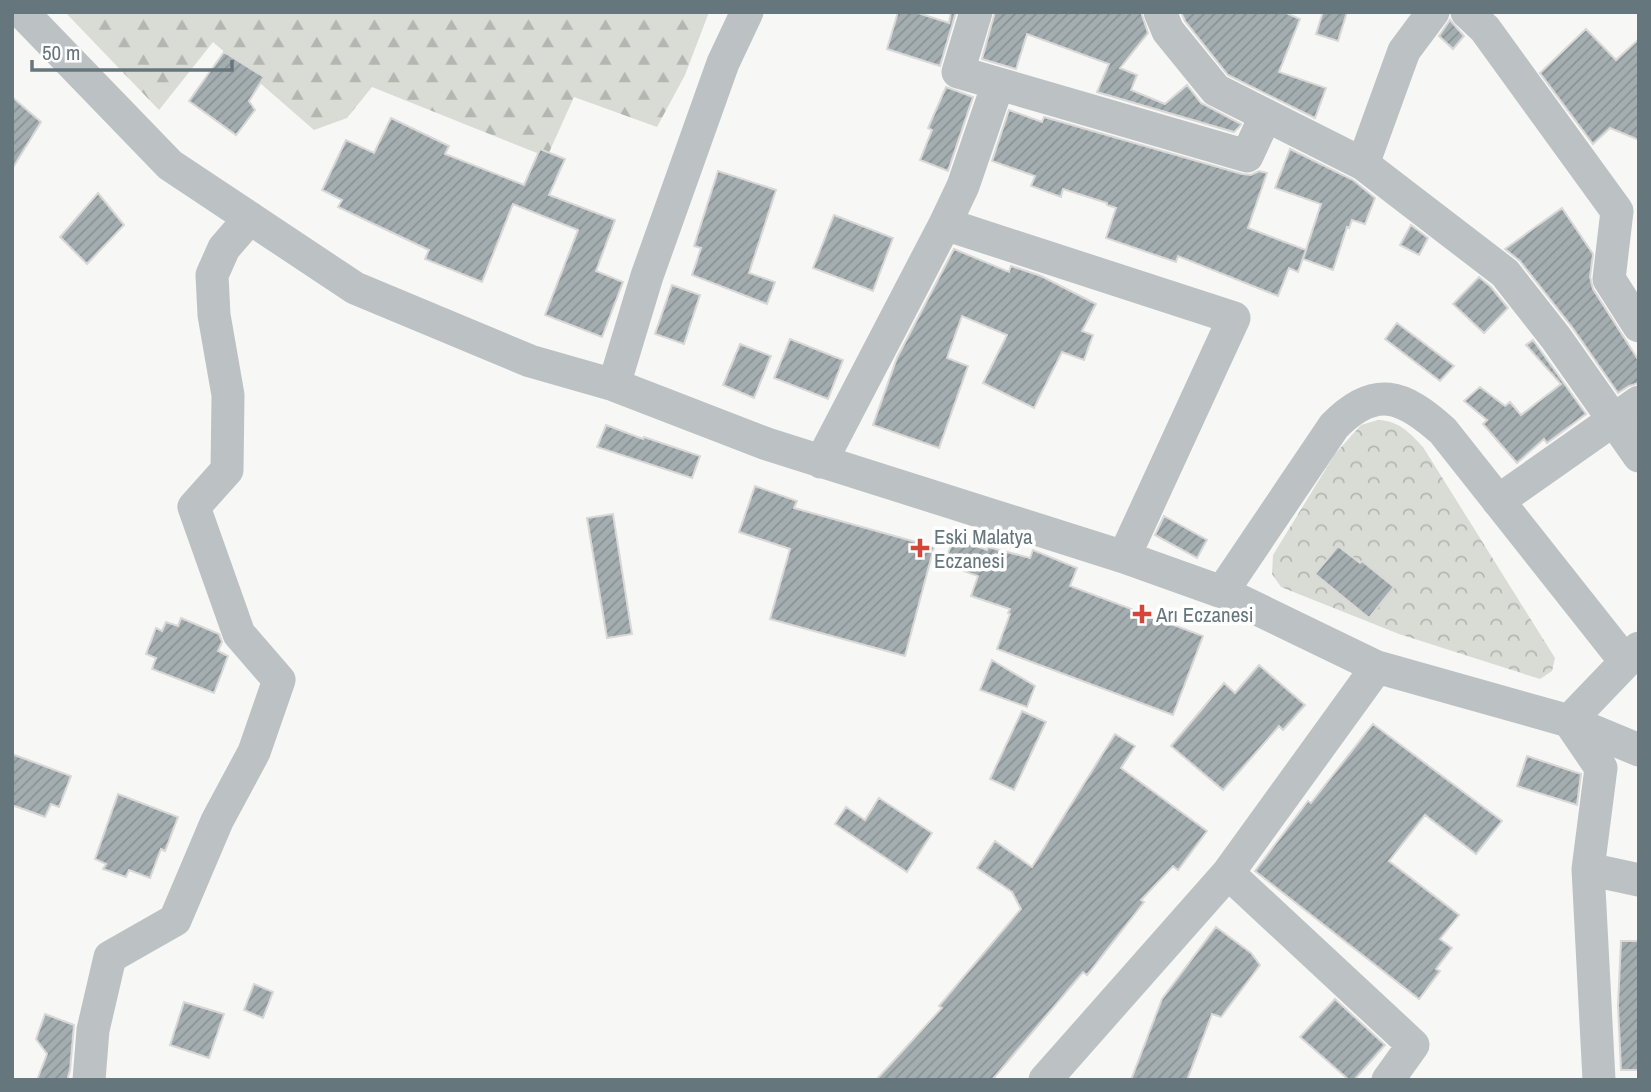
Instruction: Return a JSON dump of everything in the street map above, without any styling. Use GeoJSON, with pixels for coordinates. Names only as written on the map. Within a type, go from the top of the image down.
{"type":"FeatureCollection","features":[{"type":"Feature","properties":{"kind":"street"},"geometry":{"type":"LineString","coordinates":[[22,12],[170,164],[355,288],[530,361],[614,385],[767,444],[1124,557],[1222,592],[1377,667],[1569,721],[1639,750]]}},
{"type":"Feature","properties":{"kind":"street"},"geometry":{"type":"LineString","coordinates":[[614,385],[647,276],[723,63],[747,12]]}},
{"type":"Feature","properties":{"kind":"street"},"geometry":{"type":"LineString","coordinates":[[976,12],[958,72],[1247,156],[1266,115]]}},
{"type":"Feature","properties":{"kind":"street"},"geometry":{"type":"LineString","coordinates":[[1160,12],[1168,31],[1216,90],[1363,164],[1505,272],[1627,410],[1639,456]]}},
{"type":"Feature","properties":{"kind":"street"},"geometry":{"type":"LineString","coordinates":[[1363,164],[1404,51],[1433,12]]}},
{"type":"Feature","properties":{"kind":"street"},"geometry":{"type":"LineString","coordinates":[[1484,18],[1617,211],[1609,279],[1639,327]]}},
{"type":"Feature","properties":{"kind":"street"},"geometry":{"type":"LineString","coordinates":[[821,461],[946,225],[963,186],[998,84]]}},
{"type":"Feature","properties":{"kind":"street"},"geometry":{"type":"LineString","coordinates":[[89,1080],[93,1030],[110,957],[175,920],[217,821],[254,752],[279,680],[239,634],[194,507],[227,470],[228,396],[214,315],[212,275],[224,248],[250,218]]}},
{"type":"Feature","properties":{"kind":"street"},"geometry":{"type":"LineString","coordinates":[[946,225],[1234,318],[1124,557]]}},
{"type":"Feature","properties":{"kind":"street"},"geometry":{"type":"LineString","coordinates":[[1222,592],[1334,426],[1351,409],[1369,399],[1394,400],[1421,411],[1443,431],[1498,501],[1632,654],[1569,721]]}},
{"type":"Feature","properties":{"kind":"street"},"geometry":{"type":"LineString","coordinates":[[1498,501],[1627,410]]}},
{"type":"Feature","properties":{"kind":"street"},"geometry":{"type":"LineString","coordinates":[[1045,1080],[1228,873],[1377,667]]}},
{"type":"Feature","properties":{"kind":"street"},"geometry":{"type":"LineString","coordinates":[[1569,721],[1601,768],[1588,869],[1599,1080]]}},
{"type":"Feature","properties":{"kind":"street"},"geometry":{"type":"LineString","coordinates":[[1588,869],[1639,880]]}},
{"type":"Feature","properties":{"kind":"street"},"geometry":{"type":"LineString","coordinates":[[1228,873],[1413,1045],[1388,1080]]}},
{"type":"Feature","properties":{"kind":"green space"},"geometry":{"type":"Polygon","coordinates":[[[65,12],[709,12],[685,75],[657,127],[574,97],[547,157],[372,87],[347,118],[314,130],[213,42],[159,110],[65,12]]]}},
{"type":"Feature","properties":{"kind":"green space"},"geometry":{"type":"Polygon","coordinates":[[[1378,420],[1398,425],[1423,447],[1555,658],[1552,671],[1540,679],[1399,634],[1281,587],[1272,574],[1273,555],[1335,454],[1361,425],[1378,420]]]}},
{"type":"Feature","properties":{"kind":"building"},"geometry":{"type":"Polygon","coordinates":[[[898,12],[915,12],[949,23],[951,12],[956,12],[940,66],[887,49],[898,12]]]}},
{"type":"Feature","properties":{"kind":"building"},"geometry":{"type":"Polygon","coordinates":[[[995,12],[1141,12],[1148,33],[1120,68],[1137,75],[1131,90],[1165,104],[1187,85],[1201,103],[1241,124],[1234,132],[1097,92],[1109,64],[1027,34],[1016,69],[982,59],[995,12]]]}},
{"type":"Feature","properties":{"kind":"building"},"geometry":{"type":"Polygon","coordinates":[[[1181,12],[1284,12],[1300,19],[1279,72],[1326,88],[1315,118],[1228,75],[1185,21],[1181,12]]]}},
{"type":"Feature","properties":{"kind":"building"},"geometry":{"type":"Polygon","coordinates":[[[1323,12],[1347,12],[1338,41],[1316,34],[1323,12]]]}},
{"type":"Feature","properties":{"kind":"building"},"geometry":{"type":"Polygon","coordinates":[[[1450,20],[1464,36],[1453,49],[1439,36],[1450,20]]]}},
{"type":"Feature","properties":{"kind":"building"},"geometry":{"type":"Polygon","coordinates":[[[1586,29],[1616,60],[1639,39],[1639,140],[1610,128],[1593,144],[1540,73],[1586,29]]]}},
{"type":"Feature","properties":{"kind":"building"},"geometry":{"type":"Polygon","coordinates":[[[224,52],[264,77],[249,101],[255,110],[236,135],[189,101],[224,52]]]}},
{"type":"Feature","properties":{"kind":"building"},"geometry":{"type":"Polygon","coordinates":[[[946,87],[973,97],[948,171],[920,160],[932,130],[928,128],[946,87]]]}},
{"type":"Feature","properties":{"kind":"building"},"geometry":{"type":"Polygon","coordinates":[[[12,97],[41,122],[12,169],[12,97]]]}},
{"type":"Feature","properties":{"kind":"building"},"geometry":{"type":"Polygon","coordinates":[[[1009,110],[1042,122],[1044,117],[1242,174],[1251,175],[1259,171],[1267,173],[1248,228],[1306,250],[1298,272],[1289,268],[1278,296],[1178,256],[1176,262],[1106,238],[1116,208],[1063,189],[1061,197],[1031,186],[1035,176],[992,161],[1009,110]]]}},
{"type":"Feature","properties":{"kind":"building"},"geometry":{"type":"Polygon","coordinates":[[[391,118],[449,146],[445,154],[524,185],[540,149],[565,159],[549,195],[615,220],[596,271],[623,282],[602,337],[545,315],[578,230],[513,204],[482,282],[425,259],[429,250],[338,207],[342,200],[322,190],[346,140],[374,153],[391,118]]]}},
{"type":"Feature","properties":{"kind":"building"},"geometry":{"type":"Polygon","coordinates":[[[1290,149],[1353,180],[1375,198],[1365,224],[1352,220],[1349,228],[1347,227],[1333,270],[1303,259],[1321,204],[1275,188],[1290,149]]]}},
{"type":"Feature","properties":{"kind":"building"},"geometry":{"type":"Polygon","coordinates":[[[718,171],[776,190],[749,273],[775,282],[767,304],[692,275],[701,248],[694,246],[718,171]]]}},
{"type":"Feature","properties":{"kind":"building"},"geometry":{"type":"Polygon","coordinates":[[[98,193],[124,225],[87,264],[60,237],[98,193]]]}},
{"type":"Feature","properties":{"kind":"building"},"geometry":{"type":"Polygon","coordinates":[[[1562,208],[1593,254],[1590,277],[1593,289],[1639,361],[1639,383],[1618,393],[1572,327],[1520,261],[1505,249],[1562,208]]]}},
{"type":"Feature","properties":{"kind":"building"},"geometry":{"type":"Polygon","coordinates":[[[834,215],[893,238],[873,291],[813,268],[834,215]]]}},
{"type":"Feature","properties":{"kind":"building"},"geometry":{"type":"Polygon","coordinates":[[[1411,225],[1428,238],[1419,255],[1400,245],[1411,225]]]}},
{"type":"Feature","properties":{"kind":"building"},"geometry":{"type":"Polygon","coordinates":[[[954,249],[1009,272],[1011,266],[1041,276],[1096,304],[1082,331],[1093,335],[1084,360],[1062,352],[1034,408],[983,383],[1007,335],[962,316],[947,358],[968,366],[939,448],[873,425],[897,358],[954,249]]]}},
{"type":"Feature","properties":{"kind":"building"},"geometry":{"type":"Polygon","coordinates":[[[1479,277],[1508,308],[1484,333],[1453,304],[1479,277]]]}},
{"type":"Feature","properties":{"kind":"building"},"geometry":{"type":"Polygon","coordinates":[[[672,285],[700,295],[684,344],[655,334],[672,285]]]}},
{"type":"Feature","properties":{"kind":"building"},"geometry":{"type":"Polygon","coordinates":[[[1397,323],[1454,366],[1440,381],[1385,339],[1397,323]]]}},
{"type":"Feature","properties":{"kind":"building"},"geometry":{"type":"Polygon","coordinates":[[[790,339],[843,360],[828,399],[774,378],[790,339]]]}},
{"type":"Feature","properties":{"kind":"building"},"geometry":{"type":"Polygon","coordinates":[[[1533,340],[1586,414],[1547,443],[1544,439],[1517,463],[1483,424],[1487,420],[1464,401],[1480,387],[1505,406],[1510,402],[1521,415],[1561,384],[1526,345],[1533,340]]]}},
{"type":"Feature","properties":{"kind":"building"},"geometry":{"type":"Polygon","coordinates":[[[740,344],[771,356],[754,398],[723,385],[740,344]]]}},
{"type":"Feature","properties":{"kind":"building"},"geometry":{"type":"Polygon","coordinates":[[[606,425],[700,456],[692,478],[597,447],[606,425]]]}},
{"type":"Feature","properties":{"kind":"building"},"geometry":{"type":"Polygon","coordinates":[[[755,486],[797,501],[794,508],[934,547],[905,656],[770,619],[790,549],[739,532],[755,486]]]}},
{"type":"Feature","properties":{"kind":"building"},"geometry":{"type":"Polygon","coordinates":[[[613,514],[632,634],[607,638],[587,518],[613,514]]]}},
{"type":"Feature","properties":{"kind":"building"},"geometry":{"type":"Polygon","coordinates":[[[1164,516],[1207,540],[1197,558],[1155,535],[1164,516]]]}},
{"type":"Feature","properties":{"kind":"building"},"geometry":{"type":"Polygon","coordinates":[[[954,538],[987,550],[988,547],[1030,558],[1033,550],[1077,568],[1070,586],[1203,636],[1173,715],[997,649],[1010,609],[971,596],[978,576],[944,564],[954,538]]]}},
{"type":"Feature","properties":{"kind":"building"},"geometry":{"type":"Polygon","coordinates":[[[1338,546],[1394,587],[1369,618],[1315,574],[1338,546]]]}},
{"type":"Feature","properties":{"kind":"building"},"geometry":{"type":"Polygon","coordinates":[[[181,618],[219,634],[222,642],[218,651],[228,656],[214,693],[152,669],[156,658],[146,654],[156,628],[162,631],[166,622],[178,626],[181,618]]]}},
{"type":"Feature","properties":{"kind":"building"},"geometry":{"type":"Polygon","coordinates":[[[992,660],[1035,686],[1027,707],[980,690],[992,660]]]}},
{"type":"Feature","properties":{"kind":"building"},"geometry":{"type":"Polygon","coordinates":[[[1259,665],[1305,705],[1283,730],[1279,726],[1223,790],[1171,746],[1224,683],[1235,693],[1259,665]]]}},
{"type":"Feature","properties":{"kind":"building"},"geometry":{"type":"Polygon","coordinates":[[[1022,711],[1046,722],[1014,790],[990,779],[1022,711]]]}},
{"type":"Feature","properties":{"kind":"building"},"geometry":{"type":"Polygon","coordinates":[[[1373,724],[1502,821],[1476,854],[1425,815],[1389,861],[1459,915],[1440,939],[1452,948],[1436,969],[1440,971],[1419,999],[1255,871],[1308,801],[1311,803],[1373,724]]]}},
{"type":"Feature","properties":{"kind":"building"},"geometry":{"type":"Polygon","coordinates":[[[1115,734],[1135,746],[1121,768],[1207,831],[1178,870],[1173,866],[1141,900],[1144,902],[1087,975],[1083,972],[992,1080],[876,1080],[942,1008],[939,1006],[1021,909],[1012,892],[977,868],[995,841],[1032,867],[1115,734]]]}},
{"type":"Feature","properties":{"kind":"building"},"geometry":{"type":"Polygon","coordinates":[[[12,754],[71,776],[59,807],[51,804],[45,817],[12,805],[12,754]]]}},
{"type":"Feature","properties":{"kind":"building"},"geometry":{"type":"Polygon","coordinates":[[[1527,756],[1581,774],[1577,805],[1517,786],[1527,756]]]}},
{"type":"Feature","properties":{"kind":"building"},"geometry":{"type":"Polygon","coordinates":[[[118,794],[178,817],[165,851],[161,849],[150,878],[129,870],[126,877],[103,869],[106,864],[95,859],[118,794]]]}},
{"type":"Feature","properties":{"kind":"building"},"geometry":{"type":"Polygon","coordinates":[[[879,798],[932,833],[907,872],[835,824],[846,807],[865,820],[879,798]]]}},
{"type":"Feature","properties":{"kind":"building"},"geometry":{"type":"Polygon","coordinates":[[[1216,927],[1251,953],[1260,965],[1221,1017],[1212,1014],[1187,1080],[1131,1080],[1162,999],[1216,927]]]}},
{"type":"Feature","properties":{"kind":"building"},"geometry":{"type":"Polygon","coordinates":[[[1621,941],[1639,941],[1639,1070],[1621,1070],[1618,1005],[1621,941]]]}},
{"type":"Feature","properties":{"kind":"building"},"geometry":{"type":"Polygon","coordinates":[[[254,984],[273,992],[263,1018],[244,1010],[254,984]]]}},
{"type":"Feature","properties":{"kind":"building"},"geometry":{"type":"Polygon","coordinates":[[[1335,999],[1385,1045],[1354,1080],[1349,1080],[1300,1037],[1335,999]]]}},
{"type":"Feature","properties":{"kind":"building"},"geometry":{"type":"Polygon","coordinates":[[[184,1002],[224,1014],[209,1058],[170,1045],[184,1002]]]}},
{"type":"Feature","properties":{"kind":"building"},"geometry":{"type":"Polygon","coordinates":[[[45,1014],[74,1025],[67,1080],[37,1080],[47,1054],[36,1039],[45,1014]]]}},
{"type":"Feature","properties":{"kind":"place","name":"Eski Malatya Eczanesi"},"geometry":{"type":"Point","coordinates":[920,548]}},
{"type":"Feature","properties":{"kind":"place","name":"Arı Eczanesi"},"geometry":{"type":"Point","coordinates":[1142,614]}}]}
